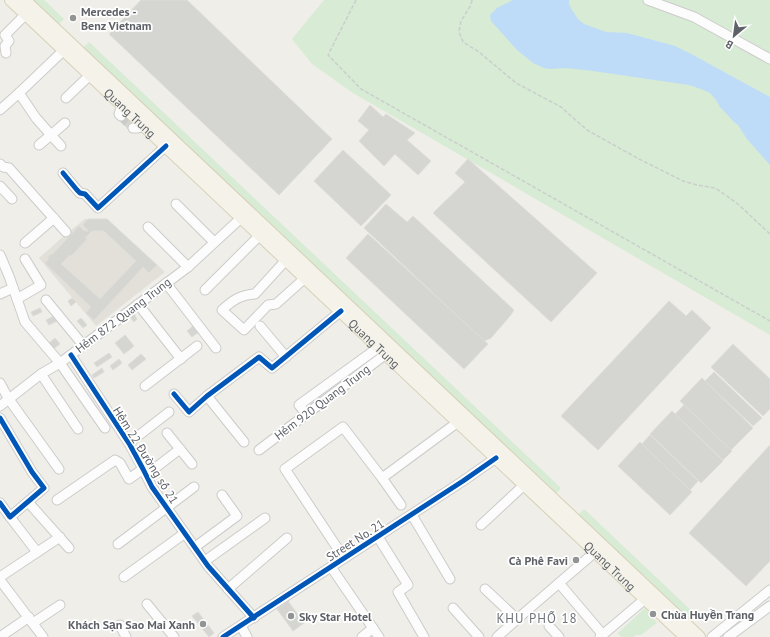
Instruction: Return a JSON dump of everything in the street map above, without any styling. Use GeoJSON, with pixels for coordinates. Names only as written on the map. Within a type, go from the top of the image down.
{"type":"FeatureCollection","features":[{"type":"Feature","properties":{"kind":"main road","name":"Quang Trung"},"geometry":{"type":"LineString","coordinates":[[11,0],[67,47],[560,512],[699,637]]}},
{"type":"Feature","properties":{"kind":"main road","name":"Quang Trung"},"geometry":{"type":"LineString","coordinates":[[24,0],[122,111],[138,126],[166,146],[458,422],[499,455],[524,485],[560,512],[595,552],[682,636]]}},
{"type":"Feature","properties":{"kind":"street"},"geometry":{"type":"LineString","coordinates":[[648,0],[694,17],[770,59]]}},
{"type":"Feature","properties":{"kind":"street"},"geometry":{"type":"LineString","coordinates":[[6,53],[5,46],[9,41],[3,36],[26,14]]}},
{"type":"Feature","properties":{"kind":"street"},"geometry":{"type":"LineString","coordinates":[[0,110],[67,47]]}},
{"type":"Feature","properties":{"kind":"street"},"geometry":{"type":"LineString","coordinates":[[66,98],[90,74]]}},
{"type":"Feature","properties":{"kind":"street"},"geometry":{"type":"LineString","coordinates":[[19,93],[36,118],[61,146]]}},
{"type":"Feature","properties":{"kind":"street"},"geometry":{"type":"LineString","coordinates":[[39,145],[65,123]]}},
{"type":"Feature","properties":{"kind":"street"},"geometry":{"type":"LineString","coordinates":[[63,173],[80,193],[85,194],[97,212],[166,146]]}},
{"type":"Feature","properties":{"kind":"street"},"geometry":{"type":"LineString","coordinates":[[1,166],[10,168],[66,232]]}},
{"type":"Feature","properties":{"kind":"street"},"geometry":{"type":"LineString","coordinates":[[0,186],[12,199]]}},
{"type":"Feature","properties":{"kind":"street"},"geometry":{"type":"LineString","coordinates":[[176,204],[214,242]]}},
{"type":"Feature","properties":{"kind":"street"},"geometry":{"type":"LineString","coordinates":[[24,243],[54,218]]}},
{"type":"Feature","properties":{"kind":"street","name":"Hẻm 872 Quang Trung"},"geometry":{"type":"LineString","coordinates":[[0,406],[8,398],[41,374],[60,363],[188,267],[241,218]]}},
{"type":"Feature","properties":{"kind":"street"},"geometry":{"type":"LineString","coordinates":[[148,227],[188,267]]}},
{"type":"Feature","properties":{"kind":"street"},"geometry":{"type":"LineString","coordinates":[[205,290],[260,235]]}},
{"type":"Feature","properties":{"kind":"street"},"geometry":{"type":"LineString","coordinates":[[0,255],[25,322],[60,363],[105,428]]}},
{"type":"Feature","properties":{"kind":"street"},"geometry":{"type":"LineString","coordinates":[[17,299],[41,286],[25,259]]}},
{"type":"Feature","properties":{"kind":"street"},"geometry":{"type":"LineString","coordinates":[[286,260],[255,294],[233,300],[222,310],[244,330],[268,305],[276,304],[305,278]]}},
{"type":"Feature","properties":{"kind":"street"},"geometry":{"type":"LineString","coordinates":[[166,283],[216,348]]}},
{"type":"Feature","properties":{"kind":"street"},"geometry":{"type":"LineString","coordinates":[[0,294],[13,288]]}},
{"type":"Feature","properties":{"kind":"street"},"geometry":{"type":"LineString","coordinates":[[46,300],[82,345]]}},
{"type":"Feature","properties":{"kind":"street"},"geometry":{"type":"LineString","coordinates":[[138,304],[181,359]]}},
{"type":"Feature","properties":{"kind":"street"},"geometry":{"type":"LineString","coordinates":[[174,394],[189,412],[207,396],[259,357],[272,368],[340,311]]}},
{"type":"Feature","properties":{"kind":"street"},"geometry":{"type":"LineString","coordinates":[[260,326],[286,357]]}},
{"type":"Feature","properties":{"kind":"street"},"geometry":{"type":"LineString","coordinates":[[145,386],[197,346]]}},
{"type":"Feature","properties":{"kind":"street","name":"Hẻm 920 Quang Trung"},"geometry":{"type":"LineString","coordinates":[[259,450],[306,414],[299,405],[382,351]]}},
{"type":"Feature","properties":{"kind":"street","name":"Hẻm 22 Đường số 21"},"geometry":{"type":"LineString","coordinates":[[70,355],[129,443],[152,487],[215,574],[254,618]]}},
{"type":"Feature","properties":{"kind":"street"},"geometry":{"type":"LineString","coordinates":[[41,374],[78,429]]}},
{"type":"Feature","properties":{"kind":"street"},"geometry":{"type":"LineString","coordinates":[[0,383],[8,398],[59,469]]}},
{"type":"Feature","properties":{"kind":"street"},"geometry":{"type":"LineString","coordinates":[[207,396],[244,442]]}},
{"type":"Feature","properties":{"kind":"street"},"geometry":{"type":"LineString","coordinates":[[129,443],[169,412]]}},
{"type":"Feature","properties":{"kind":"street"},"geometry":{"type":"LineString","coordinates":[[0,418],[32,472],[44,488],[10,517]]}},
{"type":"Feature","properties":{"kind":"street"},"geometry":{"type":"LineString","coordinates":[[382,478],[458,422]]}},
{"type":"Feature","properties":{"kind":"street"},"geometry":{"type":"LineString","coordinates":[[338,549],[285,469],[343,427],[401,505]]}},
{"type":"Feature","properties":{"kind":"street"},"geometry":{"type":"LineString","coordinates":[[167,433],[192,464]]}},
{"type":"Feature","properties":{"kind":"street"},"geometry":{"type":"LineString","coordinates":[[57,500],[115,460],[120,463],[129,478],[145,472],[180,449]]}},
{"type":"Feature","properties":{"kind":"street","name":"Street No. 21"},"geometry":{"type":"LineString","coordinates":[[223,637],[412,515],[499,455]]}},
{"type":"Feature","properties":{"kind":"street"},"geometry":{"type":"LineString","coordinates":[[481,525],[524,485]]}},
{"type":"Feature","properties":{"kind":"street"},"geometry":{"type":"LineString","coordinates":[[118,544],[194,487]]}},
{"type":"Feature","properties":{"kind":"street"},"geometry":{"type":"LineString","coordinates":[[195,547],[237,516],[222,495]]}},
{"type":"Feature","properties":{"kind":"street"},"geometry":{"type":"LineString","coordinates":[[28,502],[69,548]]}},
{"type":"Feature","properties":{"kind":"street"},"geometry":{"type":"LineString","coordinates":[[0,503],[37,552]]}},
{"type":"Feature","properties":{"kind":"street"},"geometry":{"type":"LineString","coordinates":[[412,515],[450,579]]}},
{"type":"Feature","properties":{"kind":"street"},"geometry":{"type":"LineString","coordinates":[[205,561],[265,518]]}},
{"type":"Feature","properties":{"kind":"street"},"geometry":{"type":"LineString","coordinates":[[124,577],[185,533]]}},
{"type":"Feature","properties":{"kind":"street"},"geometry":{"type":"LineString","coordinates":[[43,637],[0,578],[60,537]]}},
{"type":"Feature","properties":{"kind":"street"},"geometry":{"type":"LineString","coordinates":[[378,537],[408,585],[398,592],[424,637]]}},
{"type":"Feature","properties":{"kind":"street"},"geometry":{"type":"LineString","coordinates":[[228,589],[287,538]]}},
{"type":"Feature","properties":{"kind":"street"},"geometry":{"type":"LineString","coordinates":[[497,637],[595,552]]}},
{"type":"Feature","properties":{"kind":"street"},"geometry":{"type":"LineString","coordinates":[[331,567],[379,637]]}},
{"type":"Feature","properties":{"kind":"street"},"geometry":{"type":"LineString","coordinates":[[559,583],[601,636],[645,599]]}},
{"type":"Feature","properties":{"kind":"street"},"geometry":{"type":"LineString","coordinates":[[485,589],[517,619]]}},
{"type":"Feature","properties":{"kind":"street"},"geometry":{"type":"LineString","coordinates":[[712,637],[770,590]]}},
{"type":"Feature","properties":{"kind":"street"},"geometry":{"type":"LineString","coordinates":[[147,604],[174,637]]}},
{"type":"Feature","properties":{"kind":"street"},"geometry":{"type":"LineString","coordinates":[[0,637],[60,605]]}},
{"type":"Feature","properties":{"kind":"street"},"geometry":{"type":"LineString","coordinates":[[728,637],[770,606]]}},
{"type":"Feature","properties":{"kind":"street"},"geometry":{"type":"LineString","coordinates":[[453,608],[479,637]]}},
{"type":"Feature","properties":{"kind":"street"},"geometry":{"type":"LineString","coordinates":[[120,625],[126,637]]}},
{"type":"Feature","properties":{"kind":"street"},"geometry":{"type":"LineString","coordinates":[[241,626],[247,637]]}},
{"type":"Feature","properties":{"kind":"street"},"geometry":{"type":"LineString","coordinates":[[549,626],[559,637]]}},
{"type":"Feature","properties":{"kind":"street"},"geometry":{"type":"LineString","coordinates":[[362,637],[373,628]]}},
{"type":"Feature","properties":{"kind":"path"},"geometry":{"type":"LineString","coordinates":[[356,0],[328,55],[361,89],[770,321]]}},
{"type":"Feature","properties":{"kind":"path"},"geometry":{"type":"LineString","coordinates":[[472,0],[471,5],[460,21],[459,32],[463,42],[479,52],[516,83],[561,107],[587,130],[639,159],[683,181],[715,188],[739,205],[770,234]]}},
{"type":"Feature","properties":{"kind":"shaded area"},"geometry":{"type":"Polygon","coordinates":[[[85,219],[107,219],[165,272],[96,326],[39,258],[85,219]]]}},
{"type":"Feature","properties":{"kind":"green space"},"geometry":{"type":"Polygon","coordinates":[[[29,0],[44,0],[64,19],[57,26],[29,0]]]}},
{"type":"Feature","properties":{"kind":"green space"},"geometry":{"type":"Polygon","coordinates":[[[324,0],[770,0],[770,335],[353,93],[312,64],[292,39],[324,0]]]}},
{"type":"Feature","properties":{"kind":"green space"},"geometry":{"type":"Polygon","coordinates":[[[89,42],[561,488],[555,495],[82,49],[89,42]]]}},
{"type":"Feature","properties":{"kind":"green space"},"geometry":{"type":"Polygon","coordinates":[[[584,509],[697,616],[690,622],[577,516],[584,509]]]}},
{"type":"Feature","properties":{"kind":"green space"},"geometry":{"type":"Polygon","coordinates":[[[645,608],[657,623],[641,635],[636,635],[634,637],[621,637],[618,633],[645,608]]]}},
{"type":"Feature","properties":{"kind":"water"},"geometry":{"type":"Polygon","coordinates":[[[513,0],[569,0],[572,10],[578,19],[584,24],[606,32],[627,33],[675,46],[770,97],[770,165],[747,139],[738,125],[720,107],[710,93],[701,89],[689,85],[593,71],[566,68],[550,69],[533,63],[517,50],[491,21],[490,15],[497,8],[513,0]]]}},
{"type":"Feature","properties":{"kind":"building"},"geometry":{"type":"Polygon","coordinates":[[[141,0],[187,0],[332,139],[279,195],[109,34],[141,0]]]}},
{"type":"Feature","properties":{"kind":"building"},"geometry":{"type":"Polygon","coordinates":[[[370,105],[383,117],[386,114],[415,133],[407,140],[431,161],[418,175],[395,154],[384,166],[359,141],[369,130],[358,121],[370,105]]]}},
{"type":"Feature","properties":{"kind":"building"},"geometry":{"type":"Polygon","coordinates":[[[123,113],[136,125],[130,131],[118,119],[123,113]]]}},
{"type":"Feature","properties":{"kind":"building"},"geometry":{"type":"Polygon","coordinates":[[[343,150],[391,195],[361,226],[314,181],[343,150]]]}},
{"type":"Feature","properties":{"kind":"building"},"geometry":{"type":"Polygon","coordinates":[[[468,159],[597,273],[551,322],[433,213],[465,182],[455,173],[468,159]]]}},
{"type":"Feature","properties":{"kind":"building"},"geometry":{"type":"Polygon","coordinates":[[[386,204],[407,222],[413,216],[514,310],[491,338],[484,341],[364,228],[386,204]]]}},
{"type":"Feature","properties":{"kind":"building"},"geometry":{"type":"Polygon","coordinates":[[[88,219],[107,219],[157,265],[149,273],[143,267],[94,320],[86,313],[91,307],[45,263],[49,259],[47,258],[51,254],[52,255],[79,226],[87,232],[88,230],[83,225],[88,219]],[[92,231],[85,238],[87,239],[61,264],[100,299],[136,261],[104,231],[92,231]]]}},
{"type":"Feature","properties":{"kind":"building"},"geometry":{"type":"Polygon","coordinates":[[[368,234],[488,344],[464,369],[346,258],[368,234]]]}},
{"type":"Feature","properties":{"kind":"building"},"geometry":{"type":"Polygon","coordinates":[[[72,298],[76,302],[71,306],[68,301],[72,298]]]}},
{"type":"Feature","properties":{"kind":"building"},"geometry":{"type":"Polygon","coordinates":[[[669,301],[686,316],[692,310],[711,328],[598,450],[561,416],[669,301]]]}},
{"type":"Feature","properties":{"kind":"building"},"geometry":{"type":"Polygon","coordinates":[[[40,308],[42,312],[33,316],[31,312],[40,308]]]}},
{"type":"Feature","properties":{"kind":"building"},"geometry":{"type":"Polygon","coordinates":[[[134,314],[137,319],[134,322],[130,317],[134,314]]]}},
{"type":"Feature","properties":{"kind":"building"},"geometry":{"type":"Polygon","coordinates":[[[54,316],[57,321],[49,325],[46,320],[54,316]]]}},
{"type":"Feature","properties":{"kind":"building"},"geometry":{"type":"Polygon","coordinates":[[[81,318],[87,325],[83,328],[77,321],[81,318]]]}},
{"type":"Feature","properties":{"kind":"building"},"geometry":{"type":"Polygon","coordinates":[[[194,325],[199,332],[192,337],[187,331],[194,325]]]}},
{"type":"Feature","properties":{"kind":"building"},"geometry":{"type":"Polygon","coordinates":[[[125,335],[134,346],[124,354],[115,343],[125,335]]]}},
{"type":"Feature","properties":{"kind":"building"},"geometry":{"type":"Polygon","coordinates":[[[55,338],[60,344],[52,350],[48,344],[55,338]]]}},
{"type":"Feature","properties":{"kind":"building"},"geometry":{"type":"Polygon","coordinates":[[[733,344],[770,379],[770,409],[763,416],[711,367],[733,344]]]}},
{"type":"Feature","properties":{"kind":"building"},"geometry":{"type":"Polygon","coordinates":[[[109,353],[112,357],[97,367],[94,363],[109,353]]]}},
{"type":"Feature","properties":{"kind":"building"},"geometry":{"type":"Polygon","coordinates":[[[141,354],[146,359],[132,370],[128,365],[141,354]]]}},
{"type":"Feature","properties":{"kind":"building"},"geometry":{"type":"Polygon","coordinates":[[[119,359],[122,363],[113,370],[110,366],[119,359]]]}},
{"type":"Feature","properties":{"kind":"building"},"geometry":{"type":"Polygon","coordinates":[[[102,368],[104,372],[94,378],[92,375],[102,368]]]}},
{"type":"Feature","properties":{"kind":"building"},"geometry":{"type":"Polygon","coordinates":[[[714,372],[762,418],[753,426],[705,381],[714,372]]]}},
{"type":"Feature","properties":{"kind":"building"},"geometry":{"type":"Polygon","coordinates":[[[702,378],[753,428],[731,450],[680,401],[702,378]]]}},
{"type":"Feature","properties":{"kind":"building"},"geometry":{"type":"Polygon","coordinates":[[[684,405],[732,451],[723,460],[675,414],[684,405]]]}},
{"type":"Feature","properties":{"kind":"building"},"geometry":{"type":"Polygon","coordinates":[[[672,411],[723,461],[701,483],[650,434],[672,411]]]}},
{"type":"Feature","properties":{"kind":"building"},"geometry":{"type":"Polygon","coordinates":[[[650,435],[698,481],[690,490],[642,444],[650,435]]]}},
{"type":"Feature","properties":{"kind":"building"},"geometry":{"type":"Polygon","coordinates":[[[640,442],[692,492],[670,515],[618,466],[640,442]]]}},
{"type":"Feature","properties":{"kind":"building"},"geometry":{"type":"Polygon","coordinates":[[[770,445],[770,561],[746,586],[689,533],[770,445]]]}},
{"type":"Feature","properties":{"kind":"building","name":"Sky Star Hotel"},"geometry":{"type":"Polygon","coordinates":[[[288,601],[304,623],[293,631],[277,609],[288,601]]]}},
{"type":"Feature","properties":{"kind":"building","name":"Khách Sạn Sao Mai Xanh"},"geometry":{"type":"Polygon","coordinates":[[[198,612],[214,633],[209,637],[192,616],[198,612]]]}},
{"type":"Feature","properties":{"kind":"tunnel"},"geometry":{"type":"LineString","coordinates":[[121,116],[133,128]]}},
{"type":"Feature","properties":{"kind":"cycle path"},"geometry":{"type":"LineString","coordinates":[[63,173],[77,190],[80,193],[85,194],[98,208],[166,146]]}},
{"type":"Feature","properties":{"kind":"cycle path"},"geometry":{"type":"LineString","coordinates":[[174,394],[189,412],[207,396],[259,357],[272,368],[341,311]]}},
{"type":"Feature","properties":{"kind":"cycle path"},"geometry":{"type":"LineString","coordinates":[[71,355],[130,445],[152,487],[208,566],[254,618]]}},
{"type":"Feature","properties":{"kind":"cycle path"},"geometry":{"type":"LineString","coordinates":[[0,418],[32,472],[44,488],[10,517],[0,503]]}},
{"type":"Feature","properties":{"kind":"cycle path"},"geometry":{"type":"LineString","coordinates":[[223,637],[496,458]]}},
{"type":"Feature","properties":{"kind":"place","name":"Mercedes - Benz Vietnam"},"geometry":{"type":"Point","coordinates":[73,18]}},
{"type":"Feature","properties":{"kind":"place","name":"Cà Phê Favi"},"geometry":{"type":"Point","coordinates":[576,560]}},
{"type":"Feature","properties":{"kind":"place","name":"Chùa Huyền Trang"},"geometry":{"type":"Point","coordinates":[653,614]}},
{"type":"Feature","properties":{"kind":"place","name":"Sky Star Hotel"},"geometry":{"type":"Point","coordinates":[291,616]}},
{"type":"Feature","properties":{"kind":"place","name":"Khách Sạn Sao Mai Xanh"},"geometry":{"type":"Point","coordinates":[203,624]}},
{"type":"Feature","properties":{"kind":"district","name":"KHU PHỐ 18"},"geometry":{"type":"Point","coordinates":[537,618]}}]}
